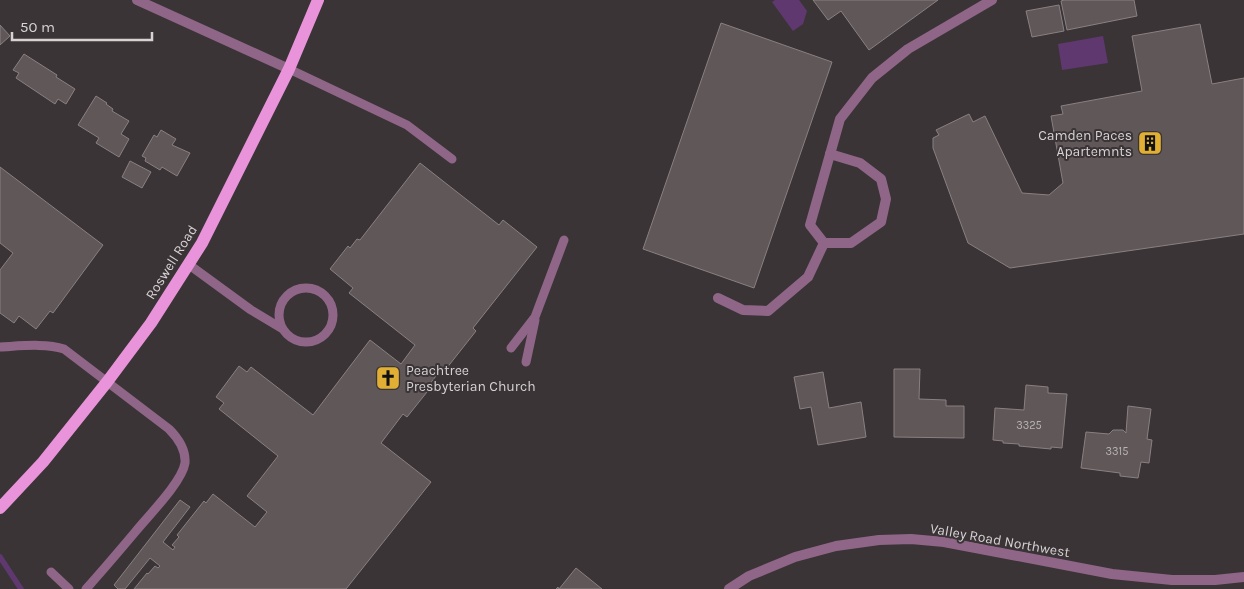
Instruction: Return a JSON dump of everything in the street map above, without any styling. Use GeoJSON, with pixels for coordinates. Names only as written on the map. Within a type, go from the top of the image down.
{"type":"FeatureCollection","features":[{"type":"Feature","properties":{"kind":"main road","name":"Roswell Road"},"geometry":{"type":"LineString","coordinates":[[0,508],[43,462],[107,382],[151,323],[202,243],[289,69],[318,0]]}},
{"type":"Feature","properties":{"kind":"street"},"geometry":{"type":"LineString","coordinates":[[137,0],[289,69]]}},
{"type":"Feature","properties":{"kind":"street"},"geometry":{"type":"LineString","coordinates":[[824,243],[810,225],[840,119],[872,78],[908,49],[992,0]]}},
{"type":"Feature","properties":{"kind":"street"},"geometry":{"type":"LineString","coordinates":[[824,243],[851,242],[881,222],[886,199],[881,179],[860,163],[830,154]]}},
{"type":"Feature","properties":{"kind":"street"},"geometry":{"type":"LineString","coordinates":[[718,298],[743,310],[768,311],[808,277],[824,243]]}},
{"type":"Feature","properties":{"kind":"street","name":"Valley Road Northwest"},"geometry":{"type":"LineString","coordinates":[[729,589],[749,576],[795,558],[836,546],[879,540],[944,542],[1112,574],[1172,580],[1215,580],[1244,577]]}},
{"type":"Feature","properties":{"kind":"lane"},"geometry":{"type":"LineString","coordinates":[[289,69],[407,125],[452,159]]}},
{"type":"Feature","properties":{"kind":"lane"},"geometry":{"type":"LineString","coordinates":[[526,362],[535,317],[564,240]]}},
{"type":"Feature","properties":{"kind":"lane"},"geometry":{"type":"LineString","coordinates":[[188,264],[251,310],[281,328],[293,340],[302,343],[310,343],[326,335],[333,320],[333,311],[330,303],[325,296],[310,288],[301,288],[293,291],[286,296],[278,311],[278,320],[281,328]]}},
{"type":"Feature","properties":{"kind":"lane"},"geometry":{"type":"LineString","coordinates":[[511,348],[535,317]]}},
{"type":"Feature","properties":{"kind":"lane"},"geometry":{"type":"LineString","coordinates":[[0,346],[48,346],[58,347],[70,352],[176,436],[184,452],[185,462],[183,469],[164,498],[86,589]]}},
{"type":"Feature","properties":{"kind":"lane"},"geometry":{"type":"LineString","coordinates":[[51,572],[69,589]]}},
{"type":"Feature","properties":{"kind":"shaded area"},"geometry":{"type":"Polygon","coordinates":[[[775,0],[799,0],[807,11],[803,24],[793,31],[772,2],[775,0]]]}},
{"type":"Feature","properties":{"kind":"shaded area"},"geometry":{"type":"Polygon","coordinates":[[[1103,36],[1108,63],[1062,70],[1058,44],[1103,36]]]}},
{"type":"Feature","properties":{"kind":"building"},"geometry":{"type":"Polygon","coordinates":[[[813,0],[938,0],[869,50],[841,11],[828,20],[813,0]]]}},
{"type":"Feature","properties":{"kind":"building"},"geometry":{"type":"Polygon","coordinates":[[[1134,0],[1137,16],[1067,30],[1061,1],[1134,0]]]}},
{"type":"Feature","properties":{"kind":"building"},"geometry":{"type":"Polygon","coordinates":[[[1059,5],[1064,31],[1032,37],[1026,11],[1059,5]]]}},
{"type":"Feature","properties":{"kind":"building"},"geometry":{"type":"Polygon","coordinates":[[[721,23],[832,62],[754,288],[643,249],[721,23]]]}},
{"type":"Feature","properties":{"kind":"building","name":"Camden Paces Apartemnts"},"geometry":{"type":"Polygon","coordinates":[[[1200,24],[1212,84],[1244,78],[1244,234],[1010,268],[968,243],[933,148],[933,138],[939,135],[936,130],[969,114],[973,122],[985,116],[1022,193],[1049,195],[1063,183],[1051,116],[1063,114],[1061,106],[1142,91],[1132,36],[1200,24]]]}},
{"type":"Feature","properties":{"kind":"building"},"geometry":{"type":"Polygon","coordinates":[[[0,25],[10,36],[0,45],[0,25]]]}},
{"type":"Feature","properties":{"kind":"building"},"geometry":{"type":"Polygon","coordinates":[[[24,54],[75,89],[66,104],[58,99],[55,104],[16,78],[19,73],[13,70],[24,54]]]}},
{"type":"Feature","properties":{"kind":"building"},"geometry":{"type":"Polygon","coordinates":[[[96,96],[107,103],[113,109],[112,111],[129,121],[121,134],[129,139],[119,157],[96,143],[99,138],[78,125],[96,96]]]}},
{"type":"Feature","properties":{"kind":"building"},"geometry":{"type":"Polygon","coordinates":[[[161,130],[176,139],[172,145],[190,153],[177,176],[162,167],[160,170],[145,161],[146,158],[142,156],[154,135],[157,137],[161,130]]]}},
{"type":"Feature","properties":{"kind":"building"},"geometry":{"type":"Polygon","coordinates":[[[130,161],[151,172],[142,188],[122,177],[130,161]]]}},
{"type":"Feature","properties":{"kind":"building","name":"Peachtree Presbyterian Church"},"geometry":{"type":"Polygon","coordinates":[[[420,163],[499,225],[503,220],[537,247],[473,328],[476,331],[446,369],[443,367],[429,385],[431,387],[407,417],[403,414],[381,443],[431,482],[346,589],[134,589],[147,573],[155,566],[158,568],[160,566],[150,558],[125,589],[118,589],[114,585],[180,500],[190,507],[163,542],[173,550],[175,547],[172,545],[179,537],[177,535],[204,501],[206,503],[213,494],[255,527],[267,512],[247,496],[278,456],[219,409],[224,403],[216,397],[239,366],[247,372],[251,367],[313,415],[370,340],[401,364],[415,345],[349,293],[353,288],[330,269],[348,246],[350,248],[357,239],[360,240],[420,163]]]}},
{"type":"Feature","properties":{"kind":"building"},"geometry":{"type":"Polygon","coordinates":[[[0,167],[103,245],[53,313],[50,311],[36,329],[19,316],[14,323],[0,313],[0,270],[13,253],[0,243],[0,167]]]}},
{"type":"Feature","properties":{"kind":"building"},"geometry":{"type":"Polygon","coordinates":[[[894,369],[920,369],[919,399],[946,400],[946,406],[964,406],[964,438],[894,437],[894,369]]]}},
{"type":"Feature","properties":{"kind":"building"},"geometry":{"type":"Polygon","coordinates":[[[823,372],[829,408],[861,402],[866,437],[818,445],[811,407],[800,409],[794,377],[823,372]]]}},
{"type":"Feature","properties":{"kind":"building"},"geometry":{"type":"Polygon","coordinates":[[[1026,385],[1048,387],[1048,393],[1067,394],[1062,448],[1051,447],[1051,449],[1019,446],[1019,444],[993,440],[995,408],[1024,410],[1026,385]]]}},
{"type":"Feature","properties":{"kind":"building"},"geometry":{"type":"Polygon","coordinates":[[[1128,406],[1151,409],[1147,439],[1152,440],[1149,463],[1141,462],[1138,478],[1120,476],[1120,473],[1081,468],[1086,432],[1109,434],[1113,430],[1123,430],[1126,433],[1128,406]]]}},
{"type":"Feature","properties":{"kind":"building"},"geometry":{"type":"Polygon","coordinates":[[[576,568],[602,589],[559,589],[576,568]]]}},
{"type":"Feature","properties":{"kind":"waterway"},"geometry":{"type":"LineString","coordinates":[[0,557],[21,589]]}},
{"type":"Feature","properties":{"kind":"place","name":"Camden Paces Apartemnts"},"geometry":{"type":"Point","coordinates":[1150,143]}},
{"type":"Feature","properties":{"kind":"place","name":"Peachtree Presbyterian Church"},"geometry":{"type":"Point","coordinates":[388,378]}}]}
